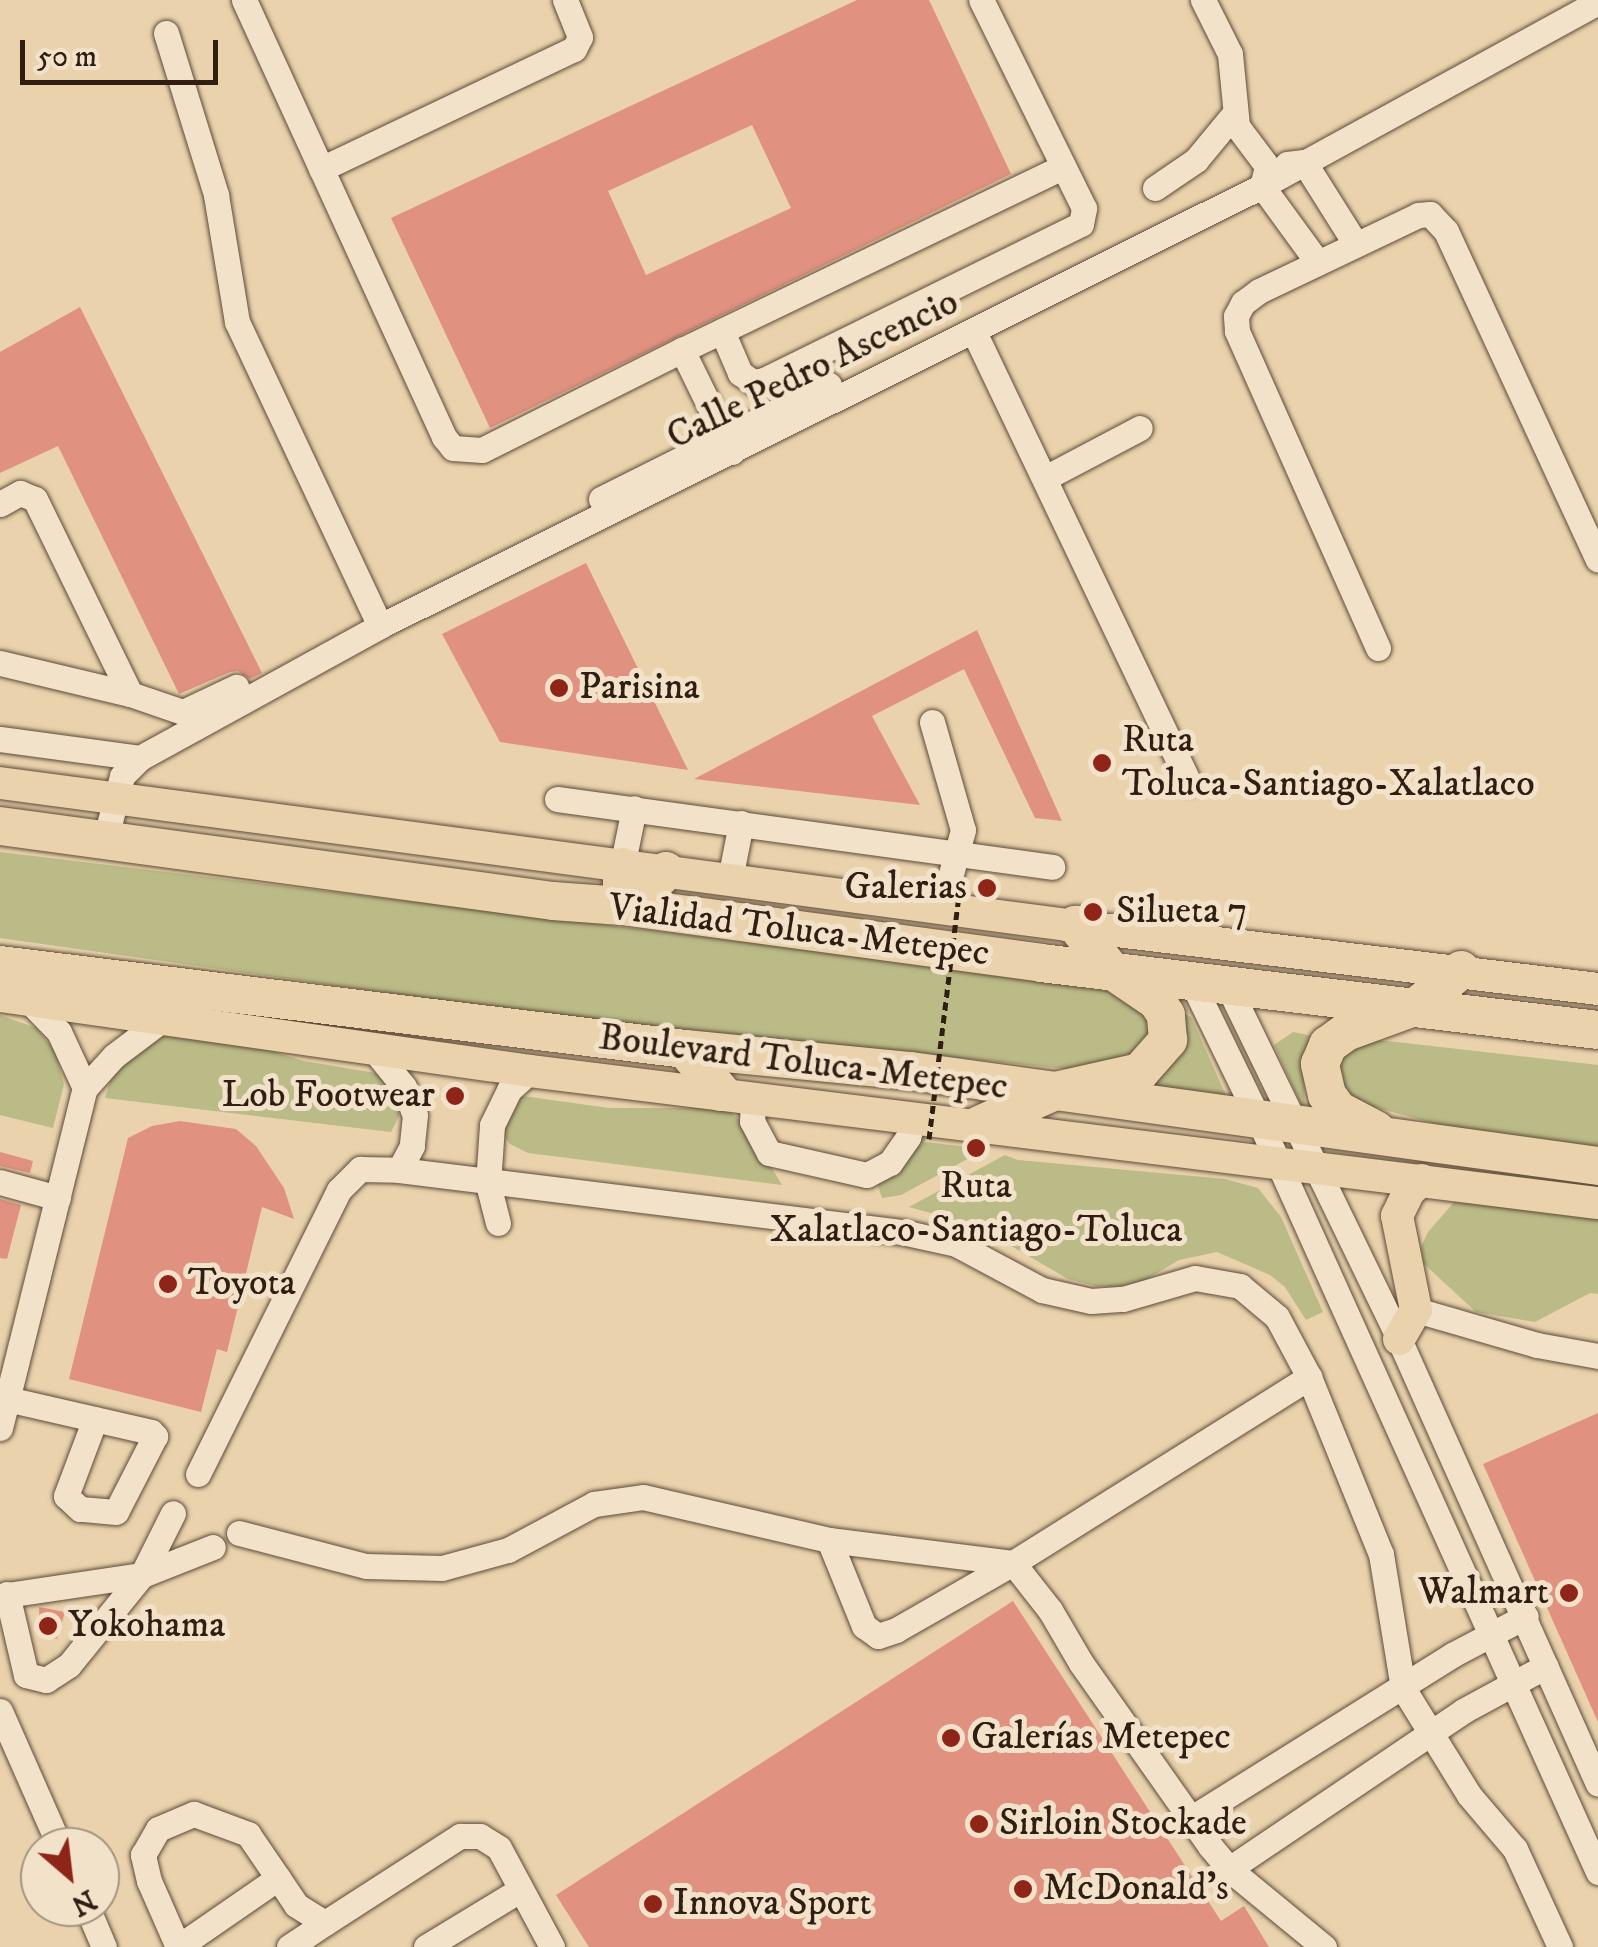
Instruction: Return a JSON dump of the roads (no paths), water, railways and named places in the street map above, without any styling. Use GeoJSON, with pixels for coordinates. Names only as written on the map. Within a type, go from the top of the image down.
{"type":"FeatureCollection","features":[{"type":"Feature","properties":{"kind":"highway","name":"Vialidad Toluca-Metepec"},"geometry":{"type":"LineString","coordinates":[[0,826],[553,901],[626,906],[1041,963],[1598,1030]]}},
{"type":"Feature","properties":{"kind":"highway"},"geometry":{"type":"LineString","coordinates":[[622,867],[626,906]]}},
{"type":"Feature","properties":{"kind":"highway"},"geometry":{"type":"LineString","coordinates":[[626,906],[666,871]]}},
{"type":"Feature","properties":{"kind":"highway"},"geometry":{"type":"LineString","coordinates":[[979,1125],[1055,1091],[1140,1072],[1168,1040],[1166,1015],[1157,1001],[1110,969],[1072,925],[1041,963]]}},
{"type":"Feature","properties":{"kind":"highway"},"geometry":{"type":"LineString","coordinates":[[0,964],[685,1049],[911,1071],[1598,1166]]}},
{"type":"Feature","properties":{"kind":"highway"},"geometry":{"type":"LineString","coordinates":[[1387,1136],[1338,1110],[1327,1095],[1320,1064],[1328,1046],[1346,1032],[1417,1006],[1465,971],[1478,1014]]}},
{"type":"Feature","properties":{"kind":"highway"},"geometry":{"type":"LineString","coordinates":[[685,1049],[737,1094]]}},
{"type":"Feature","properties":{"kind":"highway"},"geometry":{"type":"LineString","coordinates":[[911,1071],[992,1068],[1116,1080]]}},
{"type":"Feature","properties":{"kind":"main road"},"geometry":{"type":"LineString","coordinates":[[0,783],[622,867],[1598,990]]}},
{"type":"Feature","properties":{"kind":"main road","name":"Boulevard Toluca-Metepec"},"geometry":{"type":"LineString","coordinates":[[14,998],[370,1045],[530,1071],[737,1094],[922,1128],[979,1125],[1598,1203]]}},
{"type":"Feature","properties":{"kind":"main road"},"geometry":{"type":"LineString","coordinates":[[1399,1339],[1416,1310],[1397,1216],[1408,1190],[1422,1180]]}},
{"type":"Feature","properties":{"kind":"street"},"geometry":{"type":"LineString","coordinates":[[244,0],[453,448],[482,450],[1063,167]]}},
{"type":"Feature","properties":{"kind":"street"},"geometry":{"type":"LineString","coordinates":[[321,169],[578,44],[579,28],[565,0]]}},
{"type":"Feature","properties":{"kind":"street"},"geometry":{"type":"LineString","coordinates":[[722,332],[740,373],[753,382],[1075,229],[1084,208],[981,0]]}},
{"type":"Feature","properties":{"kind":"street"},"geometry":{"type":"LineString","coordinates":[[1203,0],[1230,54],[1234,114],[1264,176],[1316,260]]}},
{"type":"Feature","properties":{"kind":"street","name":"Calle Pedro Ascencio"},"geometry":{"type":"LineString","coordinates":[[104,840],[112,798],[122,776],[140,758],[380,626],[560,538],[728,443],[856,390],[974,332],[1264,176],[1304,162],[1598,2]]}},
{"type":"Feature","properties":{"kind":"street"},"geometry":{"type":"LineString","coordinates":[[166,33],[216,195],[236,322],[380,626]]}},
{"type":"Feature","properties":{"kind":"street"},"geometry":{"type":"LineString","coordinates":[[1155,188],[1196,160],[1234,114]]}},
{"type":"Feature","properties":{"kind":"street"},"geometry":{"type":"LineString","coordinates":[[1304,162],[1355,243]]}},
{"type":"Feature","properties":{"kind":"street"},"geometry":{"type":"LineString","coordinates":[[1378,648],[1237,331],[1236,316],[1243,303],[1316,260],[1418,215],[1438,219],[1598,560]]}},
{"type":"Feature","properties":{"kind":"street"},"geometry":{"type":"LineString","coordinates":[[974,332],[1189,782]]}},
{"type":"Feature","properties":{"kind":"street"},"geometry":{"type":"LineString","coordinates":[[682,350],[728,443]]}},
{"type":"Feature","properties":{"kind":"street"},"geometry":{"type":"LineString","coordinates":[[1044,478],[1140,428]]}},
{"type":"Feature","properties":{"kind":"street"},"geometry":{"type":"LineString","coordinates":[[0,504],[20,493],[35,499],[130,694]]}},
{"type":"Feature","properties":{"kind":"street"},"geometry":{"type":"LineString","coordinates":[[0,663],[130,694],[183,712],[236,687]]}},
{"type":"Feature","properties":{"kind":"street"},"geometry":{"type":"LineString","coordinates":[[932,722],[961,814],[958,851],[942,908]]}},
{"type":"Feature","properties":{"kind":"street"},"geometry":{"type":"LineString","coordinates":[[0,739],[140,758]]}},
{"type":"Feature","properties":{"kind":"street"},"geometry":{"type":"LineString","coordinates":[[557,800],[1052,866]]}},
{"type":"Feature","properties":{"kind":"street"},"geometry":{"type":"LineString","coordinates":[[622,867],[634,808]]}},
{"type":"Feature","properties":{"kind":"street"},"geometry":{"type":"LineString","coordinates":[[730,879],[741,823]]}},
{"type":"Feature","properties":{"kind":"street"},"geometry":{"type":"LineString","coordinates":[[1209,982],[1259,1120],[1598,1872]]}},
{"type":"Feature","properties":{"kind":"street"},"geometry":{"type":"LineString","coordinates":[[1209,982],[1298,1125],[1526,1616],[1598,1783]]}},
{"type":"Feature","properties":{"kind":"street"},"geometry":{"type":"LineString","coordinates":[[14,998],[59,1032],[85,1088]]}},
{"type":"Feature","properties":{"kind":"street"},"geometry":{"type":"LineString","coordinates":[[0,1428],[85,1088],[114,1056],[163,1018]]}},
{"type":"Feature","properties":{"kind":"street"},"geometry":{"type":"LineString","coordinates":[[370,1045],[404,1087],[415,1116],[412,1146],[398,1170]]}},
{"type":"Feature","properties":{"kind":"street"},"geometry":{"type":"LineString","coordinates":[[498,1223],[488,1184],[496,1108],[530,1071]]}},
{"type":"Feature","properties":{"kind":"street"},"geometry":{"type":"LineString","coordinates":[[737,1094],[769,1153],[867,1175],[890,1163],[908,1136],[922,1128]]}},
{"type":"Feature","properties":{"kind":"street"},"geometry":{"type":"LineString","coordinates":[[198,1474],[339,1190],[360,1170],[398,1170],[902,1232],[956,1244],[1042,1290],[1091,1301],[1123,1299],[1195,1278],[1218,1280],[1256,1295],[1278,1317],[1308,1377],[1381,1554],[1403,1688],[1469,1794],[1515,1849],[1560,1947]]}},
{"type":"Feature","properties":{"kind":"street"},"geometry":{"type":"LineString","coordinates":[[0,1182],[58,1198]]}},
{"type":"Feature","properties":{"kind":"street"},"geometry":{"type":"LineString","coordinates":[[1416,1310],[1598,1356]]}},
{"type":"Feature","properties":{"kind":"street"},"geometry":{"type":"LineString","coordinates":[[829,1540],[864,1626],[878,1636],[896,1630],[1013,1563],[1308,1377]]}},
{"type":"Feature","properties":{"kind":"street"},"geometry":{"type":"LineString","coordinates":[[7,1399],[95,1420]]}},
{"type":"Feature","properties":{"kind":"street"},"geometry":{"type":"LineString","coordinates":[[239,1534],[366,1566],[442,1568],[508,1550],[594,1504],[642,1497],[829,1540],[1013,1563],[1050,1610],[1090,1677],[1229,1869],[1324,1947]]}},
{"type":"Feature","properties":{"kind":"street"},"geometry":{"type":"LineString","coordinates":[[173,1513],[142,1575],[69,1665],[46,1680],[26,1675],[4,1595],[71,1589],[142,1575],[213,1547]]}},
{"type":"Feature","properties":{"kind":"street"},"geometry":{"type":"LineString","coordinates":[[1190,1819],[1488,1634],[1526,1616]]}},
{"type":"Feature","properties":{"kind":"street"},"geometry":{"type":"LineString","coordinates":[[1229,1869],[1429,1734],[1546,1666]]}},
{"type":"Feature","properties":{"kind":"street"},"geometry":{"type":"LineString","coordinates":[[0,1710],[51,1827]]}},
{"type":"Feature","properties":{"kind":"street"},"geometry":{"type":"LineString","coordinates":[[278,1878],[178,1947],[149,1881],[143,1856],[158,1829],[194,1814],[248,1834],[278,1878],[296,1905],[324,1923]]}},
{"type":"Feature","properties":{"kind":"street"},"geometry":{"type":"LineString","coordinates":[[289,1947],[460,1836],[480,1836],[499,1848],[544,1944]]}},
{"type":"Feature","properties":{"kind":"street"},"geometry":{"type":"LineString","coordinates":[[426,1947],[518,1891]]}},
{"type":"Feature","properties":{"kind":"place","name":"Parisina"},"geometry":{"type":"Point","coordinates":[559,688]}},
{"type":"Feature","properties":{"kind":"place","name":"Ruta Toluca-Santiago-Xalatlaco"},"geometry":{"type":"Point","coordinates":[1102,763]}},
{"type":"Feature","properties":{"kind":"place","name":"Galerias"},"geometry":{"type":"Point","coordinates":[987,888]}},
{"type":"Feature","properties":{"kind":"place","name":"Silueta 7"},"geometry":{"type":"Point","coordinates":[1093,912]}},
{"type":"Feature","properties":{"kind":"place","name":"Lob Footwear"},"geometry":{"type":"Point","coordinates":[455,1096]}},
{"type":"Feature","properties":{"kind":"place","name":"Ruta Xalatlaco-Santiago-Toluca"},"geometry":{"type":"Point","coordinates":[976,1148]}},
{"type":"Feature","properties":{"kind":"place","name":"Toyota"},"geometry":{"type":"Point","coordinates":[168,1284]}},
{"type":"Feature","properties":{"kind":"place","name":"Walmart"},"geometry":{"type":"Point","coordinates":[1569,1593]}},
{"type":"Feature","properties":{"kind":"place","name":"Yokohama"},"geometry":{"type":"Point","coordinates":[48,1626]}},
{"type":"Feature","properties":{"kind":"place","name":"Galerías Metepec"},"geometry":{"type":"Point","coordinates":[951,1738]}},
{"type":"Feature","properties":{"kind":"place","name":"Sirloin Stockade"},"geometry":{"type":"Point","coordinates":[979,1824]}},
{"type":"Feature","properties":{"kind":"place","name":"McDonald's"},"geometry":{"type":"Point","coordinates":[1023,1889]}},
{"type":"Feature","properties":{"kind":"place","name":"Innova Sport"},"geometry":{"type":"Point","coordinates":[653,1904]}}]}
